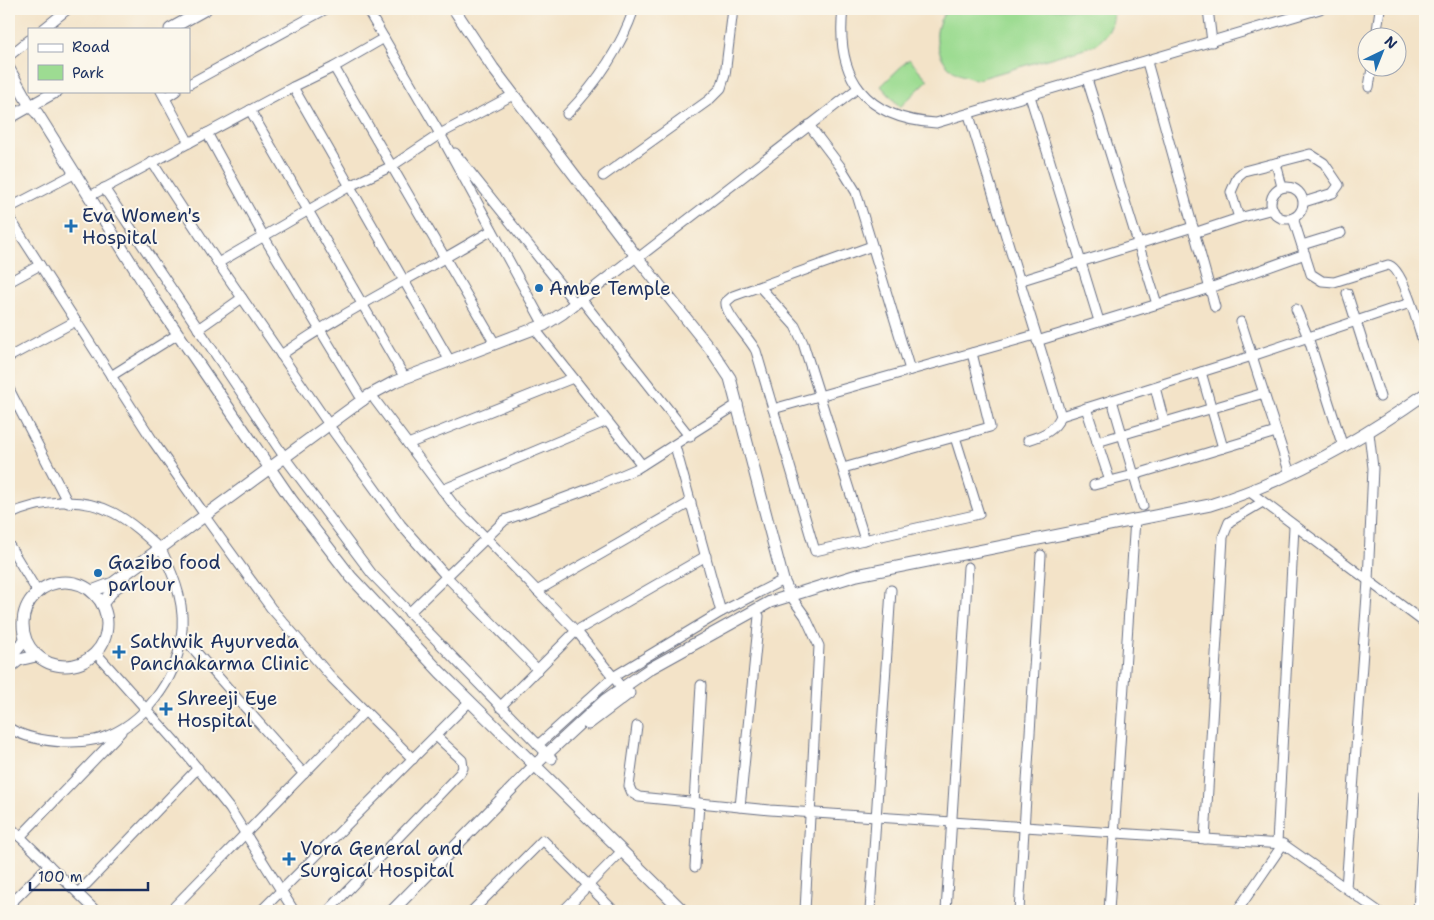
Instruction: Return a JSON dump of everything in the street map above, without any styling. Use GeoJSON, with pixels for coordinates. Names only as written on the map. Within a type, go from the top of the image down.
{"type":"FeatureCollection","features":[{"type":"Feature","properties":{"kind":"street"},"geometry":{"type":"LineString","coordinates":[[44,28],[68,9]]}},
{"type":"Feature","properties":{"kind":"street"},"geometry":{"type":"LineString","coordinates":[[172,28],[206,9]]}},
{"type":"Feature","properties":{"kind":"street"},"geometry":{"type":"LineString","coordinates":[[190,83],[326,9]]}},
{"type":"Feature","properties":{"kind":"street"},"geometry":{"type":"LineString","coordinates":[[367,9],[440,134],[492,230],[541,329],[573,378],[642,465]]}},
{"type":"Feature","properties":{"kind":"street"},"geometry":{"type":"LineString","coordinates":[[454,9],[465,28],[513,95],[712,351],[730,378],[783,580],[790,595],[805,616],[819,646],[804,911]]}},
{"type":"Feature","properties":{"kind":"street"},"geometry":{"type":"LineString","coordinates":[[567,114],[593,88],[613,56],[634,9]]}},
{"type":"Feature","properties":{"kind":"street"},"geometry":{"type":"LineString","coordinates":[[604,176],[709,100],[721,88],[725,75],[733,9]]}},
{"type":"Feature","properties":{"kind":"street"},"geometry":{"type":"LineString","coordinates":[[843,9],[840,32],[843,56],[848,73],[858,88],[874,104],[902,118],[936,123],[969,115],[1320,9]]}},
{"type":"Feature","properties":{"kind":"street"},"geometry":{"type":"LineString","coordinates":[[1208,9],[1212,42]]}},
{"type":"Feature","properties":{"kind":"street"},"geometry":{"type":"LineString","coordinates":[[1377,28],[1380,9]]}},
{"type":"Feature","properties":{"kind":"street"},"geometry":{"type":"LineString","coordinates":[[90,196],[334,67],[384,38]]}},
{"type":"Feature","properties":{"kind":"street"},"geometry":{"type":"LineString","coordinates":[[28,41],[9,58],[33,108]]}},
{"type":"Feature","properties":{"kind":"street"},"geometry":{"type":"LineString","coordinates":[[1146,62],[1215,307]]}},
{"type":"Feature","properties":{"kind":"street"},"geometry":{"type":"LineString","coordinates":[[334,67],[494,342]]}},
{"type":"Feature","properties":{"kind":"street"},"geometry":{"type":"LineString","coordinates":[[9,69],[178,334],[271,470],[351,577],[470,702],[683,911]]}},
{"type":"Feature","properties":{"kind":"street"},"geometry":{"type":"LineString","coordinates":[[1369,87],[1370,78]]}},
{"type":"Feature","properties":{"kind":"street"},"geometry":{"type":"LineString","coordinates":[[1087,79],[1157,304]]}},
{"type":"Feature","properties":{"kind":"street"},"geometry":{"type":"LineString","coordinates":[[294,87],[450,361]]}},
{"type":"Feature","properties":{"kind":"street"},"geometry":{"type":"LineString","coordinates":[[102,604],[114,589],[161,551],[271,470],[375,400],[395,389],[566,318],[580,304],[638,258],[858,88]]}},
{"type":"Feature","properties":{"kind":"street"},"geometry":{"type":"LineString","coordinates":[[9,118],[33,108],[56,92]]}},
{"type":"Feature","properties":{"kind":"street"},"geometry":{"type":"LineString","coordinates":[[163,94],[189,143]]}},
{"type":"Feature","properties":{"kind":"street"},"geometry":{"type":"LineString","coordinates":[[218,264],[350,186],[392,166],[440,134],[513,95]]}},
{"type":"Feature","properties":{"kind":"street"},"geometry":{"type":"LineString","coordinates":[[1030,96],[1099,321]]}},
{"type":"Feature","properties":{"kind":"street"},"geometry":{"type":"LineString","coordinates":[[250,110],[406,378]]}},
{"type":"Feature","properties":{"kind":"street"},"geometry":{"type":"LineString","coordinates":[[969,115],[1061,416],[1057,425],[1051,431],[1028,440]]}},
{"type":"Feature","properties":{"kind":"street"},"geometry":{"type":"LineString","coordinates":[[809,125],[840,166],[856,192],[910,370]]}},
{"type":"Feature","properties":{"kind":"street"},"geometry":{"type":"LineString","coordinates":[[207,133],[264,237],[362,401]]}},
{"type":"Feature","properties":{"kind":"street"},"geometry":{"type":"LineString","coordinates":[[440,134],[690,436]]}},
{"type":"Feature","properties":{"kind":"street"},"geometry":{"type":"LineString","coordinates":[[1239,218],[1231,192],[1238,176],[1244,171],[1310,154],[1324,163],[1339,185],[1333,193],[1304,202]]}},
{"type":"Feature","properties":{"kind":"street"},"geometry":{"type":"LineString","coordinates":[[152,162],[218,264],[331,428],[402,525],[446,576],[538,670]]}},
{"type":"Feature","properties":{"kind":"street"},"geometry":{"type":"LineString","coordinates":[[1276,163],[1282,187]]}},
{"type":"Feature","properties":{"kind":"street"},"geometry":{"type":"LineString","coordinates":[[9,208],[76,173]]}},
{"type":"Feature","properties":{"kind":"street"},"geometry":{"type":"LineString","coordinates":[[1282,187],[1298,190],[1304,202],[1300,213],[1294,218],[1289,219],[1277,215],[1272,209],[1271,204],[1275,192],[1282,187]]}},
{"type":"Feature","properties":{"kind":"street"},"geometry":{"type":"LineString","coordinates":[[104,188],[287,460],[372,574],[549,756]]}},
{"type":"Feature","properties":{"kind":"street"},"geometry":{"type":"LineString","coordinates":[[1019,281],[1138,244],[1272,209]]}},
{"type":"Feature","properties":{"kind":"street"},"geometry":{"type":"LineString","coordinates":[[9,217],[206,518],[271,608],[332,678],[413,759]]}},
{"type":"Feature","properties":{"kind":"street"},"geometry":{"type":"LineString","coordinates":[[1294,218],[1311,274],[1322,281],[1334,282],[1391,265],[1397,271],[1425,348]]}},
{"type":"Feature","properties":{"kind":"street"},"geometry":{"type":"LineString","coordinates":[[281,355],[319,328],[446,259],[492,230]]}},
{"type":"Feature","properties":{"kind":"street"},"geometry":{"type":"LineString","coordinates":[[773,409],[972,353],[1099,321],[1210,288],[1341,233]]}},
{"type":"Feature","properties":{"kind":"street"},"geometry":{"type":"LineString","coordinates":[[872,246],[728,298],[725,306],[756,351],[815,551],[978,514],[955,437]]}},
{"type":"Feature","properties":{"kind":"street"},"geometry":{"type":"LineString","coordinates":[[9,282],[40,265]]}},
{"type":"Feature","properties":{"kind":"street"},"geometry":{"type":"LineString","coordinates":[[760,287],[795,326],[803,343],[821,395],[865,540]]}},
{"type":"Feature","properties":{"kind":"street"},"geometry":{"type":"LineString","coordinates":[[1347,293],[1380,397]]}},
{"type":"Feature","properties":{"kind":"street"},"geometry":{"type":"LineString","coordinates":[[198,329],[242,298]]}},
{"type":"Feature","properties":{"kind":"street"},"geometry":{"type":"LineString","coordinates":[[1061,416],[1252,356],[1410,303]]}},
{"type":"Feature","properties":{"kind":"street"},"geometry":{"type":"LineString","coordinates":[[1296,309],[1308,337],[1343,447]]}},
{"type":"Feature","properties":{"kind":"street"},"geometry":{"type":"LineString","coordinates":[[9,357],[76,321]]}},
{"type":"Feature","properties":{"kind":"street"},"geometry":{"type":"LineString","coordinates":[[1241,322],[1290,474]]}},
{"type":"Feature","properties":{"kind":"street"},"geometry":{"type":"LineString","coordinates":[[331,428],[362,401],[406,378],[494,342],[541,329]]}},
{"type":"Feature","properties":{"kind":"street"},"geometry":{"type":"LineString","coordinates":[[112,376],[178,334]]}},
{"type":"Feature","properties":{"kind":"street"},"geometry":{"type":"LineString","coordinates":[[843,468],[991,425],[972,353]]}},
{"type":"Feature","properties":{"kind":"street"},"geometry":{"type":"LineString","coordinates":[[1201,372],[1209,409],[1222,448]]}},
{"type":"Feature","properties":{"kind":"street"},"geometry":{"type":"LineString","coordinates":[[408,444],[573,378]]}},
{"type":"Feature","properties":{"kind":"street"},"geometry":{"type":"LineString","coordinates":[[1155,386],[1164,422]]}},
{"type":"Feature","properties":{"kind":"street"},"geometry":{"type":"LineString","coordinates":[[9,389],[68,503]]}},
{"type":"Feature","properties":{"kind":"street"},"geometry":{"type":"LineString","coordinates":[[1097,442],[1264,393]]}},
{"type":"Feature","properties":{"kind":"street"},"geometry":{"type":"LineString","coordinates":[[402,911],[549,756],[605,700],[708,635],[770,602],[866,573],[1210,505],[1250,492],[1343,447],[1369,433],[1425,394]]}},
{"type":"Feature","properties":{"kind":"street"},"geometry":{"type":"LineString","coordinates":[[375,400],[442,490],[576,631],[622,688]]}},
{"type":"Feature","properties":{"kind":"street"},"geometry":{"type":"LineString","coordinates":[[1112,400],[1143,506]]}},
{"type":"Feature","properties":{"kind":"street"},"geometry":{"type":"LineString","coordinates":[[409,613],[505,520],[594,487],[642,465],[675,446],[738,404]]}},
{"type":"Feature","properties":{"kind":"street"},"geometry":{"type":"LineString","coordinates":[[1086,408],[1110,481]]}},
{"type":"Feature","properties":{"kind":"street"},"geometry":{"type":"LineString","coordinates":[[442,490],[607,421]]}},
{"type":"Feature","properties":{"kind":"street"},"geometry":{"type":"LineString","coordinates":[[1094,485],[1134,476],[1276,432]]}},
{"type":"Feature","properties":{"kind":"street"},"geometry":{"type":"LineString","coordinates":[[1346,888],[1368,581],[1372,468],[1369,433]]}},
{"type":"Feature","properties":{"kind":"street"},"geometry":{"type":"LineString","coordinates":[[675,446],[721,612]]}},
{"type":"Feature","properties":{"kind":"street"},"geometry":{"type":"LineString","coordinates":[[1250,492],[1294,527],[1425,623]]}},
{"type":"Feature","properties":{"kind":"street"},"geometry":{"type":"LineString","coordinates":[[9,515],[18,510],[53,502],[87,504],[112,512],[139,529],[161,551],[176,581],[182,606],[182,636],[178,658],[168,679],[145,709],[20,837]]}},
{"type":"Feature","properties":{"kind":"street"},"geometry":{"type":"LineString","coordinates":[[537,591],[691,502]]}},
{"type":"Feature","properties":{"kind":"street"},"geometry":{"type":"LineString","coordinates":[[1205,839],[1222,537],[1229,522],[1261,502]]}},
{"type":"Feature","properties":{"kind":"street"},"geometry":{"type":"LineString","coordinates":[[1109,911],[1135,519]]}},
{"type":"Feature","properties":{"kind":"street"},"geometry":{"type":"LineString","coordinates":[[1237,911],[1280,844],[1294,527]]}},
{"type":"Feature","properties":{"kind":"street"},"geometry":{"type":"LineString","coordinates":[[9,545],[37,591]]}},
{"type":"Feature","properties":{"kind":"street"},"geometry":{"type":"LineString","coordinates":[[92,591],[112,583],[161,551]]}},
{"type":"Feature","properties":{"kind":"street"},"geometry":{"type":"LineString","coordinates":[[1019,911],[1041,555]]}},
{"type":"Feature","properties":{"kind":"street"},"geometry":{"type":"LineString","coordinates":[[500,707],[576,631],[706,556]]}},
{"type":"Feature","properties":{"kind":"street"},"geometry":{"type":"LineString","coordinates":[[946,911],[968,567]]}},
{"type":"Feature","properties":{"kind":"street"},"geometry":{"type":"LineString","coordinates":[[538,745],[613,677],[721,612],[783,580]]}},
{"type":"Feature","properties":{"kind":"street"},"geometry":{"type":"LineString","coordinates":[[69,581],[92,591],[102,604],[107,628],[103,644],[96,654],[77,665],[61,666],[44,661],[36,656],[25,640],[22,620],[25,606],[37,591],[51,583],[69,581]]}},
{"type":"Feature","properties":{"kind":"street"},"geometry":{"type":"LineString","coordinates":[[870,911],[891,590]]}},
{"type":"Feature","properties":{"kind":"street"},"geometry":{"type":"LineString","coordinates":[[549,756],[610,706],[646,680],[759,616],[790,595]]}},
{"type":"Feature","properties":{"kind":"street"},"geometry":{"type":"LineString","coordinates":[[740,807],[759,616]]}},
{"type":"Feature","properties":{"kind":"street"},"geometry":{"type":"LineString","coordinates":[[182,636],[304,774]]}},
{"type":"Feature","properties":{"kind":"street"},"geometry":{"type":"LineString","coordinates":[[9,659],[25,640]]}},
{"type":"Feature","properties":{"kind":"street"},"geometry":{"type":"LineString","coordinates":[[96,654],[198,768],[230,809],[294,911]]}},
{"type":"Feature","properties":{"kind":"street"},"geometry":{"type":"LineString","coordinates":[[9,668],[19,660],[36,656]]}},
{"type":"Feature","properties":{"kind":"street"},"geometry":{"type":"LineString","coordinates":[[695,867],[701,685]]}},
{"type":"Feature","properties":{"kind":"street"},"geometry":{"type":"LineString","coordinates":[[262,911],[470,702]]}},
{"type":"Feature","properties":{"kind":"street"},"geometry":{"type":"LineString","coordinates":[[170,911],[365,711]]}},
{"type":"Feature","properties":{"kind":"street"},"geometry":{"type":"LineString","coordinates":[[637,726],[629,786],[632,793],[639,797],[811,813],[1280,844],[1378,911]]}},
{"type":"Feature","properties":{"kind":"street"},"geometry":{"type":"LineString","coordinates":[[9,728],[45,741],[78,742],[101,739],[125,728]]}},
{"type":"Feature","properties":{"kind":"street"},"geometry":{"type":"LineString","coordinates":[[328,911],[460,773],[463,768],[462,760],[436,736]]}},
{"type":"Feature","properties":{"kind":"street"},"geometry":{"type":"LineString","coordinates":[[78,893],[198,768]]}},
{"type":"Feature","properties":{"kind":"street"},"geometry":{"type":"LineString","coordinates":[[392,911],[538,768]]}},
{"type":"Feature","properties":{"kind":"street"},"geometry":{"type":"LineString","coordinates":[[1418,911],[1425,793]]}},
{"type":"Feature","properties":{"kind":"street"},"geometry":{"type":"LineString","coordinates":[[9,826],[96,911]]}},
{"type":"Feature","properties":{"kind":"street"},"geometry":{"type":"LineString","coordinates":[[472,911],[543,840],[614,911]]}},
{"type":"Feature","properties":{"kind":"street"},"geometry":{"type":"LineString","coordinates":[[563,911],[622,851]]}},
{"type":"Feature","properties":{"kind":"street"},"geometry":{"type":"LineString","coordinates":[[9,905],[49,865]]}},
{"type":"Feature","properties":{"kind":"green space"},"geometry":{"type":"Polygon","coordinates":[[[949,9],[1114,9],[1113,20],[1109,30],[1095,45],[975,80],[956,73],[949,67],[939,51],[937,33],[939,24],[949,9]]]}},
{"type":"Feature","properties":{"kind":"green space"},"geometry":{"type":"Polygon","coordinates":[[[909,59],[928,80],[900,107],[881,86],[909,59]]]}},
{"type":"Feature","properties":{"kind":"place","name":"Eva Women's Hospital"},"geometry":{"type":"Point","coordinates":[71,226]}},
{"type":"Feature","properties":{"kind":"place","name":"Ambe Temple"},"geometry":{"type":"Point","coordinates":[539,288]}},
{"type":"Feature","properties":{"kind":"place","name":"Gazibo food parlour"},"geometry":{"type":"Point","coordinates":[98,573]}},
{"type":"Feature","properties":{"kind":"place","name":"Sathwik Ayurveda Panchakarma Clinic"},"geometry":{"type":"Point","coordinates":[119,652]}},
{"type":"Feature","properties":{"kind":"place","name":"Shreeji Eye Hospital"},"geometry":{"type":"Point","coordinates":[166,709]}},
{"type":"Feature","properties":{"kind":"place","name":"Vora General and Surgical Hospital"},"geometry":{"type":"Point","coordinates":[289,859]}}]}
